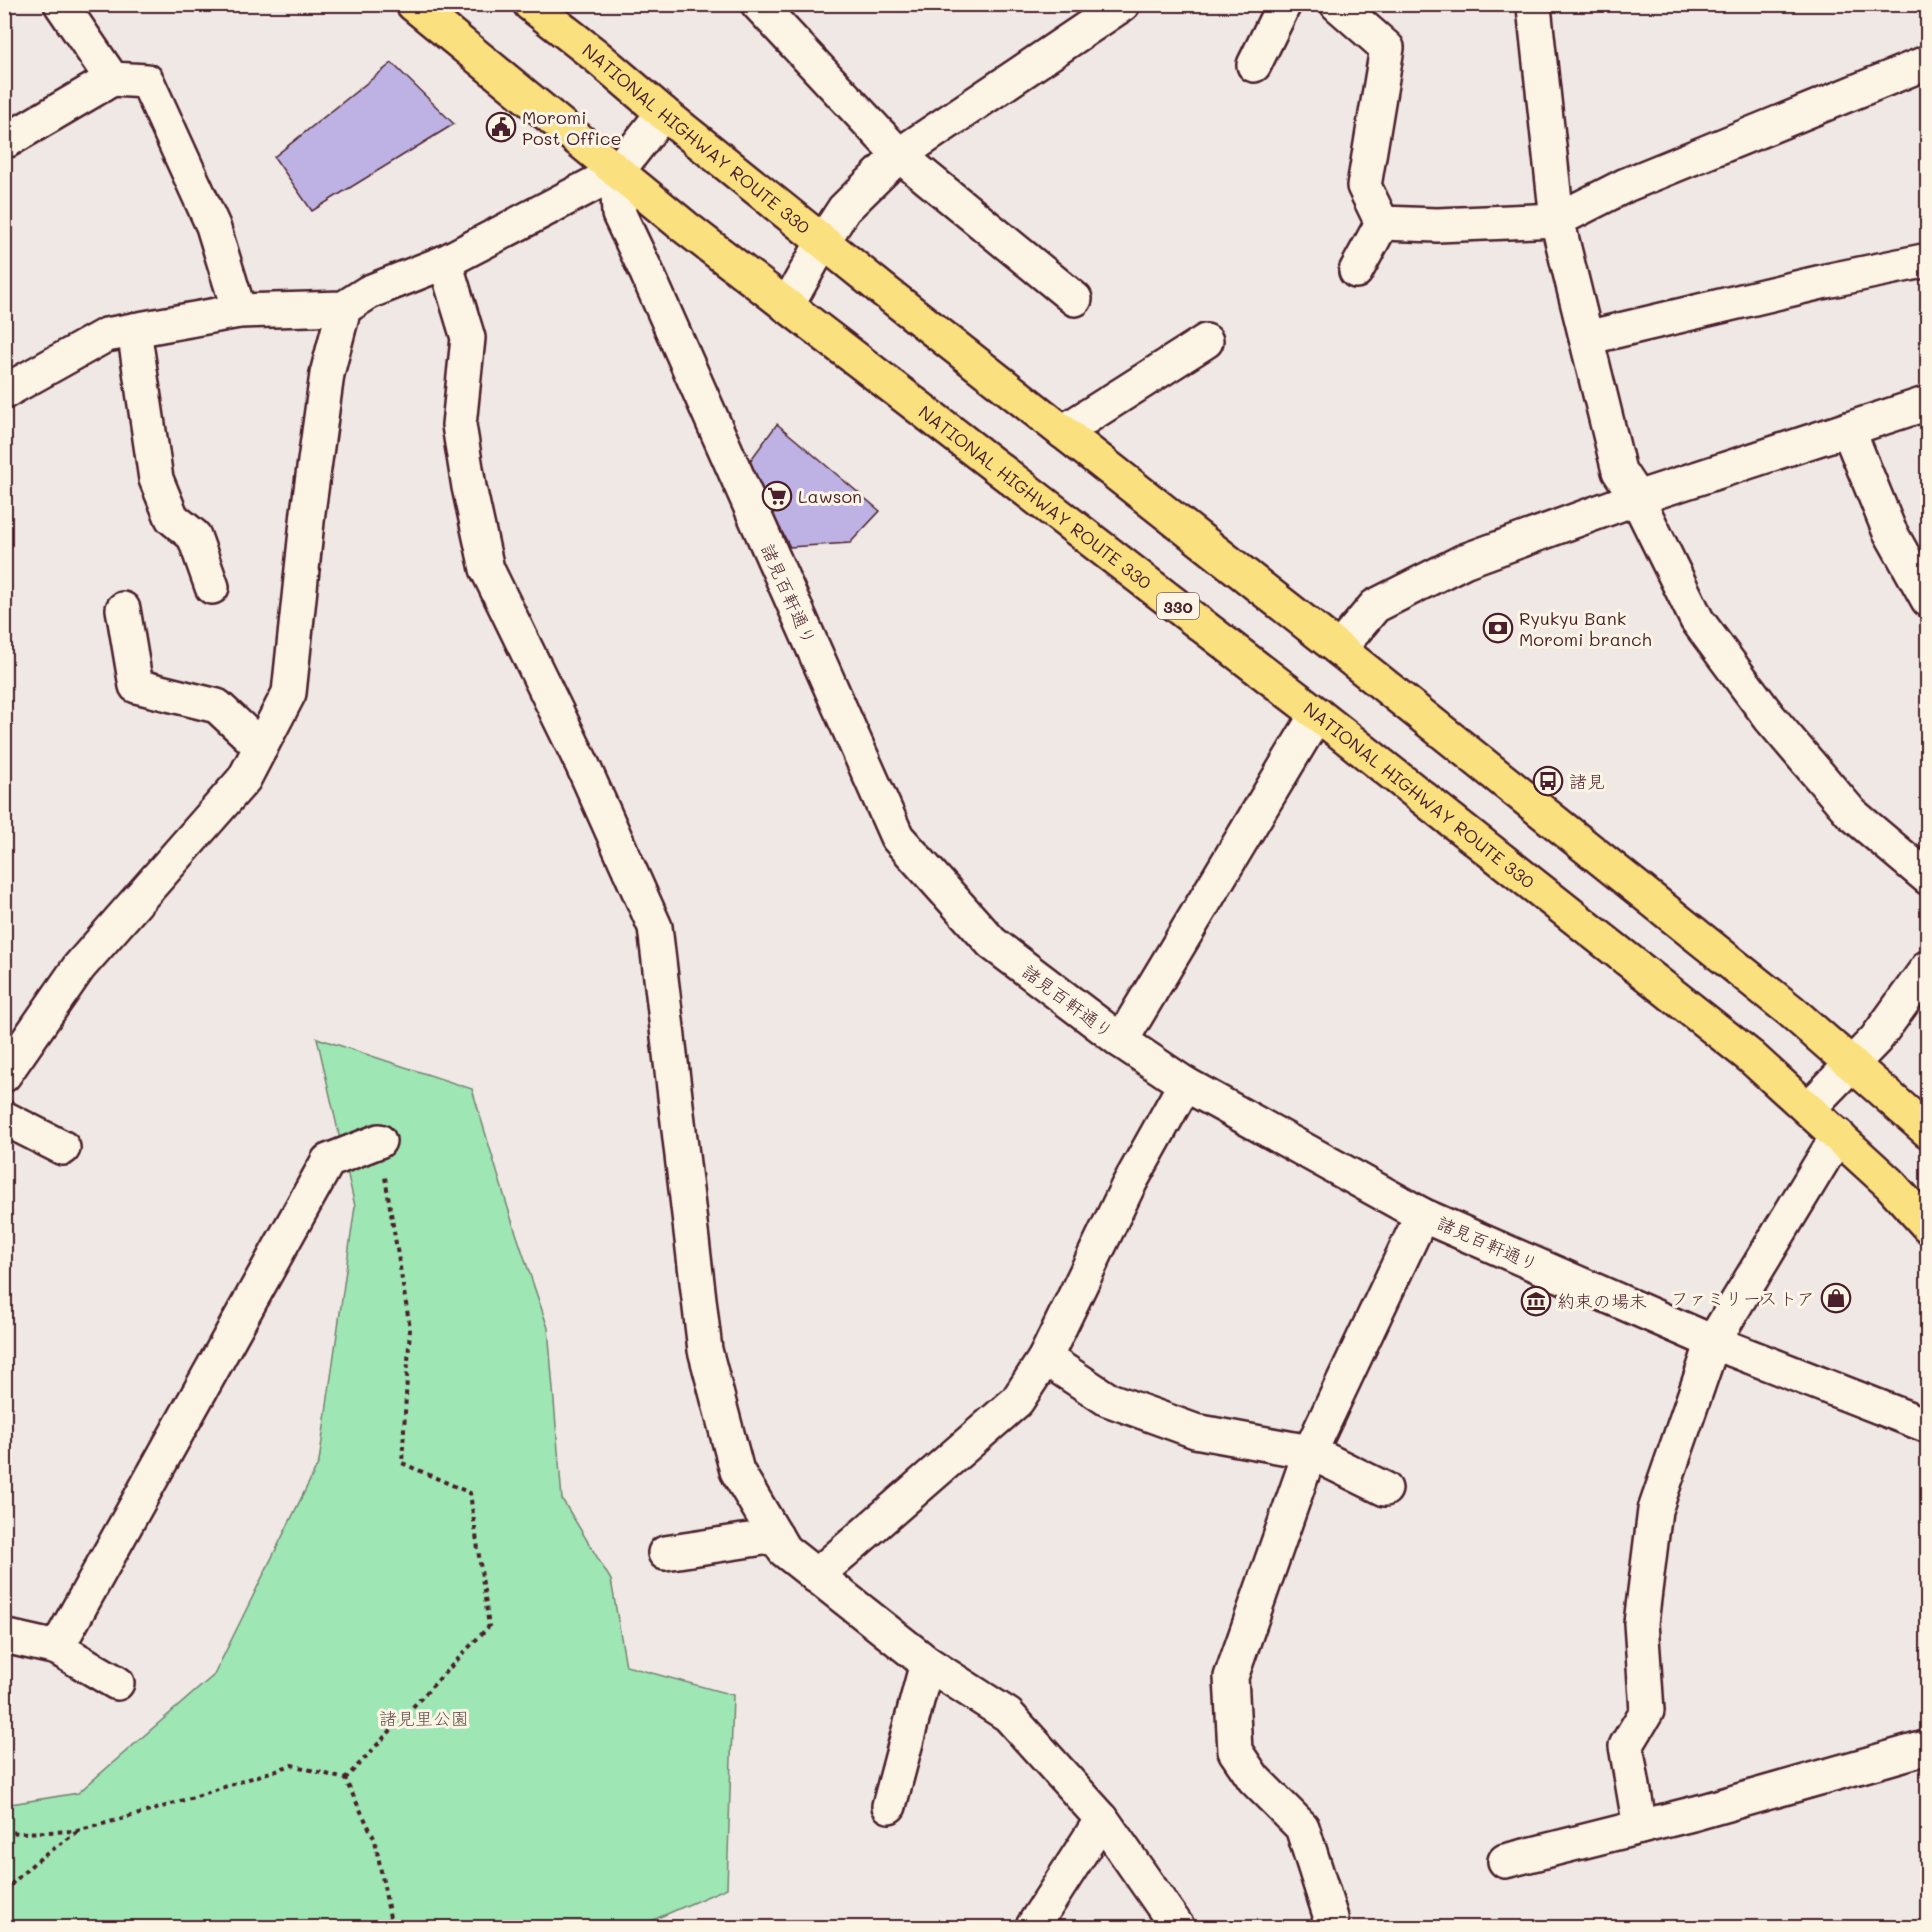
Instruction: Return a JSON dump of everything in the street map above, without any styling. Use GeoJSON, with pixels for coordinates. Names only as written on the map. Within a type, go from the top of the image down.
{"type":"FeatureCollection","features":[{"type":"Feature","properties":{"kind":"highway","name":"NATIONAL HIGHWAY ROUTE 330"},"geometry":{"type":"LineString","coordinates":[[412,4],[617,172],[1317,714],[1742,1050],[1809,1108],[1890,1184],[1928,1226]]}},
{"type":"Feature","properties":{"kind":"highway","name":"NATIONAL HIGHWAY ROUTE 330"},"geometry":{"type":"LineString","coordinates":[[530,4],[883,290],[1339,649],[1782,1003],[1928,1131]]}},
{"type":"Feature","properties":{"kind":"street"},"geometry":{"type":"LineString","coordinates":[[61,4],[112,79]]}},
{"type":"Feature","properties":{"kind":"street"},"geometry":{"type":"LineString","coordinates":[[758,4],[899,155],[1075,300]]}},
{"type":"Feature","properties":{"kind":"street"},"geometry":{"type":"LineString","coordinates":[[788,306],[824,240],[844,210],[899,155],[1123,4]]}},
{"type":"Feature","properties":{"kind":"street"},"geometry":{"type":"LineString","coordinates":[[1254,65],[1284,4]]}},
{"type":"Feature","properties":{"kind":"street"},"geometry":{"type":"LineString","coordinates":[[1337,4],[1387,48],[1364,186],[1382,223]]}},
{"type":"Feature","properties":{"kind":"street"},"geometry":{"type":"LineString","coordinates":[[1535,5],[1557,220],[1619,471],[1637,498],[1697,620],[1770,718],[1851,813],[1928,878]]}},
{"type":"Feature","properties":{"kind":"street"},"geometry":{"type":"LineString","coordinates":[[1382,223],[1437,225],[1557,220],[1626,185],[1928,62]]}},
{"type":"Feature","properties":{"kind":"street"},"geometry":{"type":"LineString","coordinates":[[4,130],[8,140],[112,79],[147,81],[213,226],[239,311]]}},
{"type":"Feature","properties":{"kind":"street"},"geometry":{"type":"LineString","coordinates":[[4,392],[106,335],[239,311],[344,308],[369,292],[445,262],[617,172],[663,113]]}},
{"type":"Feature","properties":{"kind":"street","name":"諸見百軒通り"},"geometry":{"type":"LineString","coordinates":[[617,172],[619,214],[897,837],[992,944],[1122,1041],[1185,1084],[1422,1215],[1713,1342],[1928,1426]]}},
{"type":"Feature","properties":{"kind":"street"},"geometry":{"type":"LineString","coordinates":[[1356,271],[1382,223]]}},
{"type":"Feature","properties":{"kind":"street"},"geometry":{"type":"LineString","coordinates":[[1586,338],[1826,281],[1928,260]]}},
{"type":"Feature","properties":{"kind":"street"},"geometry":{"type":"LineString","coordinates":[[445,262],[468,338],[459,425],[469,487],[488,569],[583,766],[655,927],[705,1350],[737,1471],[784,1550],[927,1663],[1008,1714],[1102,1819],[1178,1928]]}},
{"type":"Feature","properties":{"kind":"street"},"geometry":{"type":"LineString","coordinates":[[4,1076],[79,967],[244,779],[290,693],[308,512],[326,385],[344,308]]}},
{"type":"Feature","properties":{"kind":"street"},"geometry":{"type":"LineString","coordinates":[[134,330],[156,479],[172,518],[194,536],[212,587]]}},
{"type":"Feature","properties":{"kind":"street"},"geometry":{"type":"LineString","coordinates":[[1063,432],[1206,341]]}},
{"type":"Feature","properties":{"kind":"street"},"geometry":{"type":"LineString","coordinates":[[1339,649],[1375,606],[1454,566],[1637,498],[1928,403]]}},
{"type":"Feature","properties":{"kind":"street"},"geometry":{"type":"LineString","coordinates":[[1848,429],[1889,530],[1928,600]]}},
{"type":"Feature","properties":{"kind":"street"},"geometry":{"type":"LineString","coordinates":[[123,609],[136,686],[217,706],[261,747]]}},
{"type":"Feature","properties":{"kind":"street"},"geometry":{"type":"LineString","coordinates":[[1122,1041],[1317,714]]}},
{"type":"Feature","properties":{"kind":"street"},"geometry":{"type":"LineString","coordinates":[[1809,1108],[1852,1065],[1888,1024],[1928,967]]}},
{"type":"Feature","properties":{"kind":"street"},"geometry":{"type":"LineString","coordinates":[[816,1576],[1017,1401],[1045,1358],[1128,1186],[1185,1084]]}},
{"type":"Feature","properties":{"kind":"street"},"geometry":{"type":"LineString","coordinates":[[4,1118],[63,1148]]}},
{"type":"Feature","properties":{"kind":"street"},"geometry":{"type":"LineString","coordinates":[[1640,1827],[1626,1746],[1647,1711],[1641,1623],[1655,1510],[1713,1342],[1838,1135]]}},
{"type":"Feature","properties":{"kind":"street"},"geometry":{"type":"LineString","coordinates":[[57,1648],[328,1161],[379,1141]]}},
{"type":"Feature","properties":{"kind":"street"},"geometry":{"type":"LineString","coordinates":[[1327,1928],[1330,1918],[1302,1827],[1254,1779],[1235,1751],[1232,1677],[1310,1452],[1422,1215]]}},
{"type":"Feature","properties":{"kind":"street"},"geometry":{"type":"LineString","coordinates":[[1045,1358],[1107,1399],[1194,1431],[1310,1452],[1385,1489]]}},
{"type":"Feature","properties":{"kind":"street"},"geometry":{"type":"LineString","coordinates":[[665,1553],[776,1536]]}},
{"type":"Feature","properties":{"kind":"street"},"geometry":{"type":"LineString","coordinates":[[4,1636],[57,1648],[117,1683]]}},
{"type":"Feature","properties":{"kind":"street"},"geometry":{"type":"LineString","coordinates":[[889,1806],[927,1663]]}},
{"type":"Feature","properties":{"kind":"street"},"geometry":{"type":"LineString","coordinates":[[1505,1861],[1696,1813],[1928,1747]]}},
{"type":"Feature","properties":{"kind":"street"},"geometry":{"type":"LineString","coordinates":[[1032,1928],[1102,1819]]}},
{"type":"Feature","properties":{"kind":"path"},"geometry":{"type":"LineString","coordinates":[[345,1779],[489,1626],[470,1493],[402,1463],[410,1328],[379,1141]]}},
{"type":"Feature","properties":{"kind":"path"},"geometry":{"type":"LineString","coordinates":[[4,1831],[77,1832],[150,1812],[291,1765],[345,1779],[375,1840],[392,1928]]}},
{"type":"Feature","properties":{"kind":"path"},"geometry":{"type":"LineString","coordinates":[[4,1891],[34,1863],[77,1832]]}},
{"type":"Feature","properties":{"kind":"green space","name":"諸見里公園"},"geometry":{"type":"Polygon","coordinates":[[[317,1038],[472,1089],[511,1218],[548,1328],[562,1499],[611,1580],[626,1666],[733,1695],[727,1888],[637,1927],[5,1928],[5,1805],[78,1793],[214,1675],[319,1462],[355,1206],[317,1038]]]}},
{"type":"Feature","properties":{"kind":"building"},"geometry":{"type":"Polygon","coordinates":[[[392,63],[454,124],[312,211],[274,157],[392,63]]]}},
{"type":"Feature","properties":{"kind":"building"},"geometry":{"type":"Polygon","coordinates":[[[777,424],[880,511],[850,543],[790,547],[747,465],[777,424]]]}},
{"type":"Feature","properties":{"kind":"place","name":"Moromi Post Office"},"geometry":{"type":"Point","coordinates":[501,127]}},
{"type":"Feature","properties":{"kind":"place","name":"Lawson"},"geometry":{"type":"Point","coordinates":[777,496]}},
{"type":"Feature","properties":{"kind":"place","name":"Ryukyu Bank Moromi branch"},"geometry":{"type":"Point","coordinates":[1498,628]}},
{"type":"Feature","properties":{"kind":"place","name":"諸見"},"geometry":{"type":"Point","coordinates":[1548,781]}},
{"type":"Feature","properties":{"kind":"place","name":"ファミリーストア"},"geometry":{"type":"Point","coordinates":[1836,1298]}},
{"type":"Feature","properties":{"kind":"place","name":"約束の場末"},"geometry":{"type":"Point","coordinates":[1536,1301]}}]}
